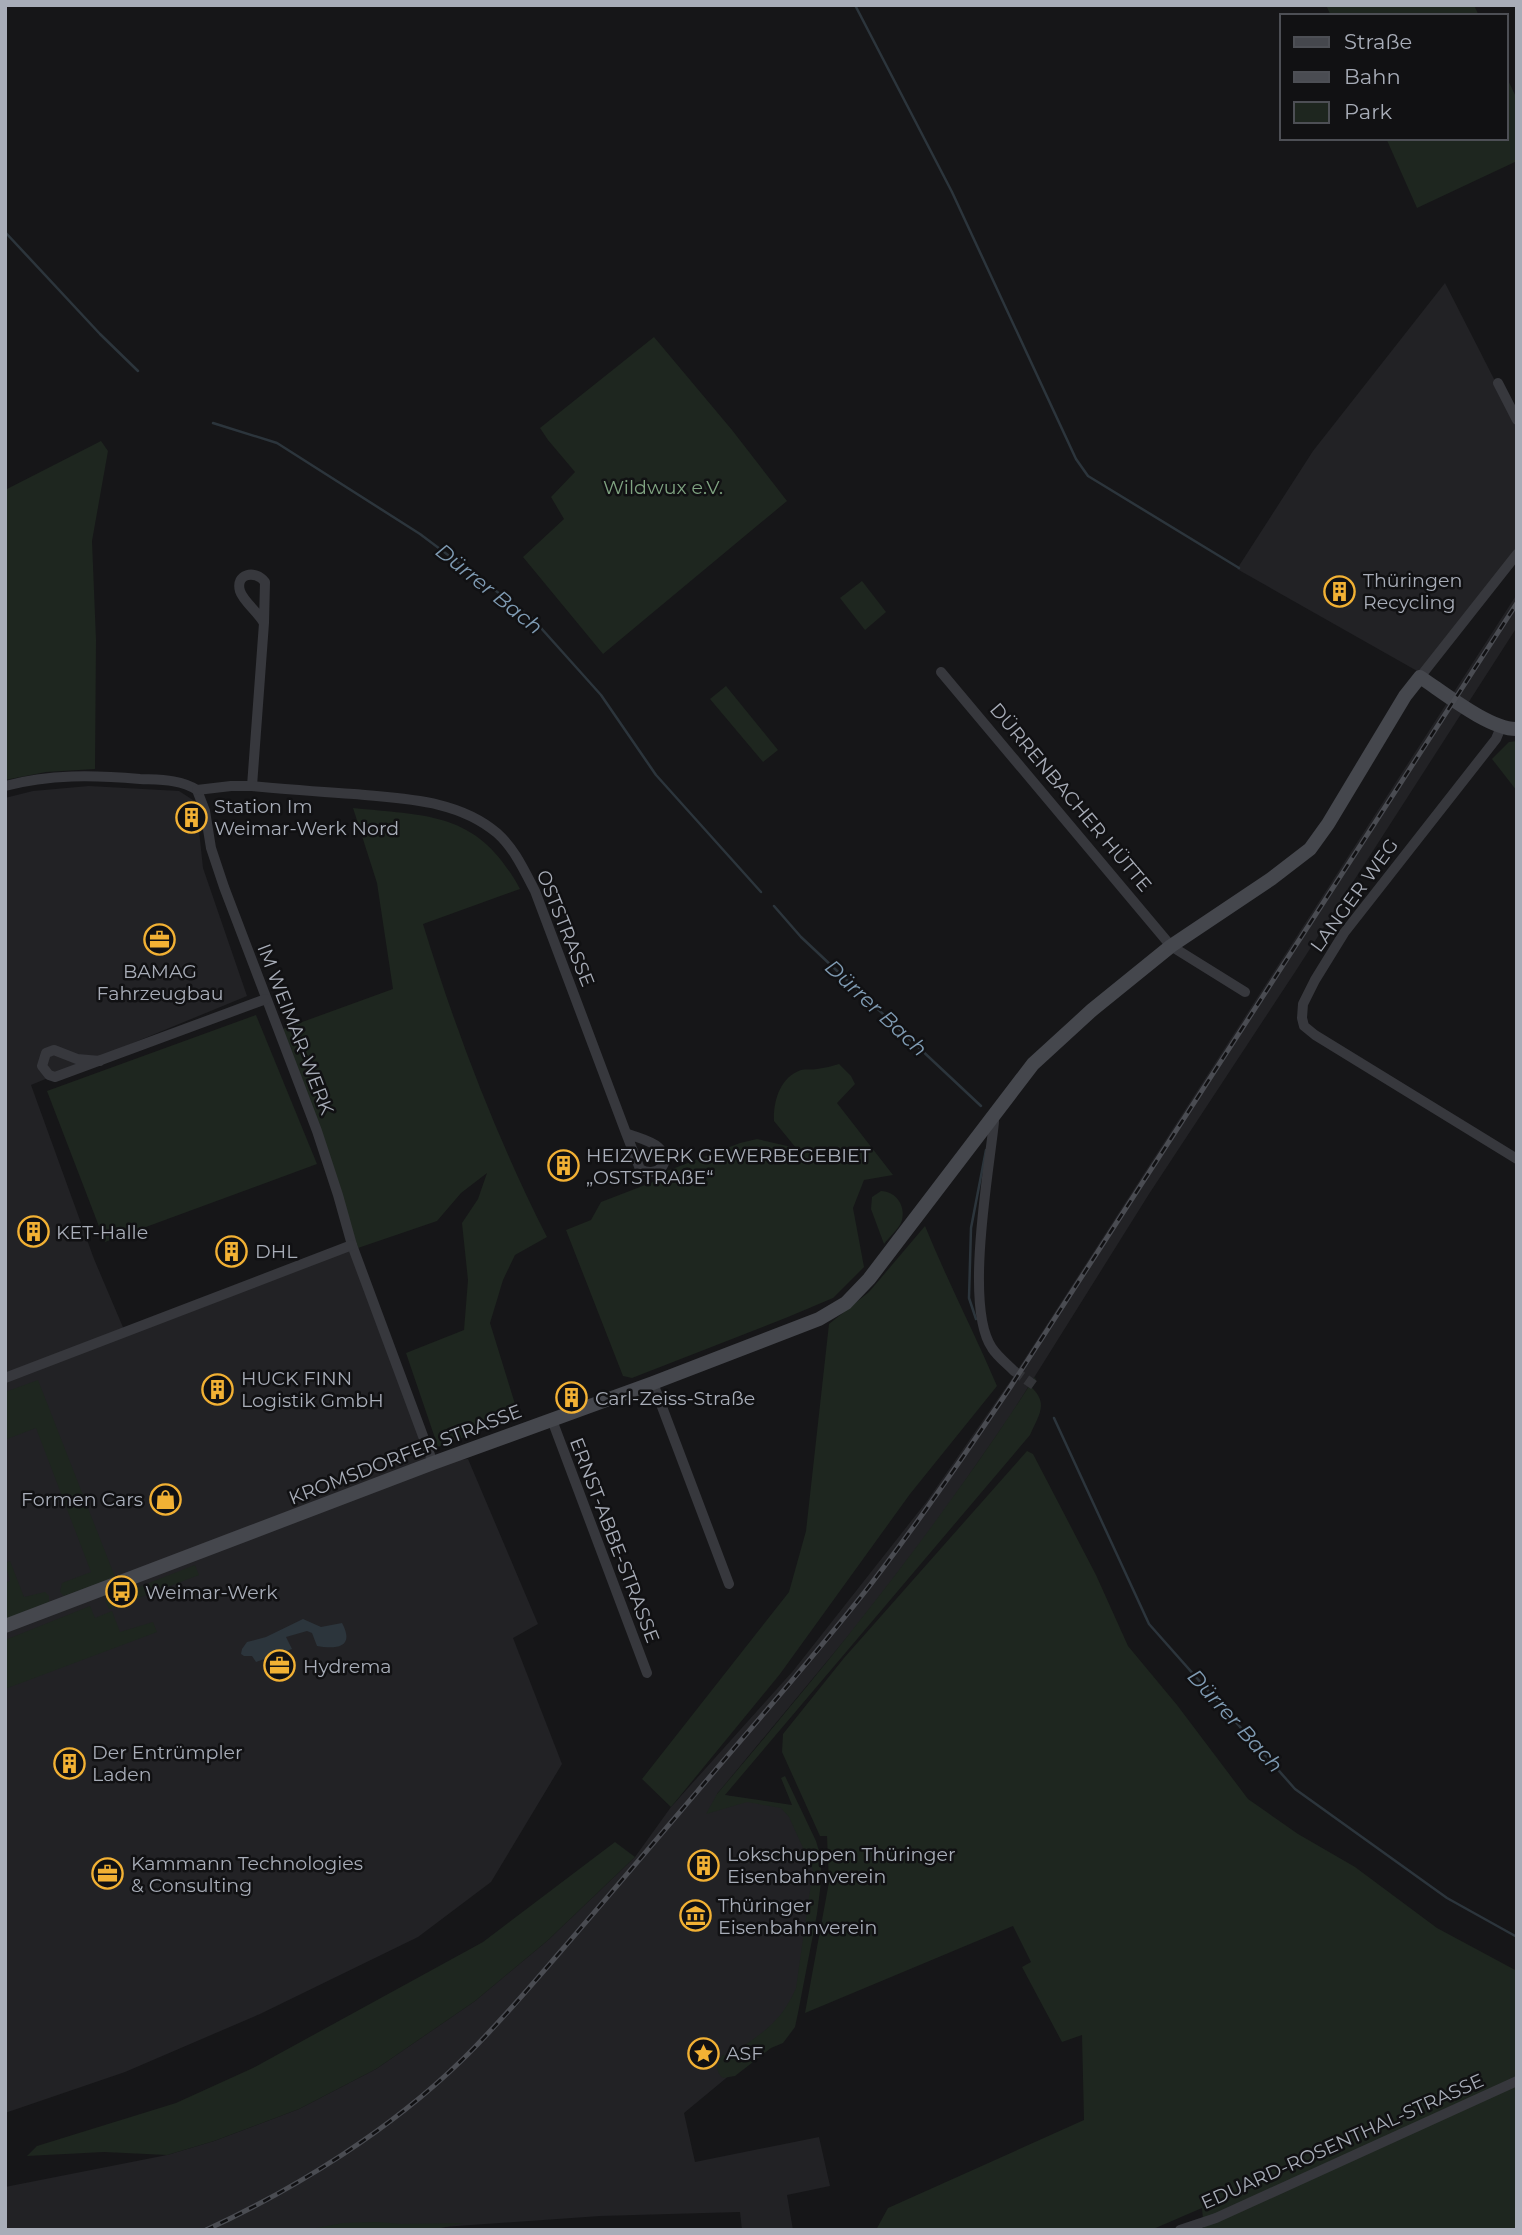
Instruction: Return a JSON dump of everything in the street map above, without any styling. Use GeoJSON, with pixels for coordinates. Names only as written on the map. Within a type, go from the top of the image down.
{"type":"FeatureCollection","features":[{"type":"Feature","properties":{"kind":"street"},"geometry":{"type":"LineString","coordinates":[[1498,383],[1517,420]]}},
{"type":"Feature","properties":{"kind":"street"},"geometry":{"type":"LineString","coordinates":[[1014,1371],[991,1347],[984,1330],[979,1293],[980,1248],[995,1122],[993,1116],[1042,1056],[1092,1010],[1171,946],[1271,879],[1310,849],[1328,824],[1405,696],[1517,554]]}},
{"type":"Feature","properties":{"kind":"street"},"geometry":{"type":"LineString","coordinates":[[252,786],[264,623],[265,582],[259,576],[250,574],[240,583],[240,592],[264,623]]}},
{"type":"Feature","properties":{"kind":"street","name":"DÜRRENBACHER HÜTTE"},"geometry":{"type":"LineString","coordinates":[[941,672],[1171,946],[1245,992]]}},
{"type":"Feature","properties":{"kind":"street"},"geometry":{"type":"LineString","coordinates":[[1420,677],[1473,712],[1502,727],[1517,729]]}},
{"type":"Feature","properties":{"kind":"street","name":"LANGER WEG"},"geometry":{"type":"LineString","coordinates":[[1502,727],[1496,740],[1344,933],[1303,1004],[1302,1018],[1304,1026],[1315,1035],[1517,1158]]}},
{"type":"Feature","properties":{"kind":"street"},"geometry":{"type":"LineString","coordinates":[[5,786],[50,777],[86,775],[182,782],[197,790]]}},
{"type":"Feature","properties":{"kind":"street","name":"OSTSTRASSE"},"geometry":{"type":"LineString","coordinates":[[197,790],[252,786],[424,801],[461,811],[498,834],[521,863],[535,891],[626,1133]]}},
{"type":"Feature","properties":{"kind":"street","name":"IM WEIMAR-WERK"},"geometry":{"type":"LineString","coordinates":[[197,790],[224,887],[317,1131],[352,1245],[433,1463]]}},
{"type":"Feature","properties":{"kind":"street"},"geometry":{"type":"LineString","coordinates":[[100,1061],[84,1061],[54,1050],[46,1053],[42,1066],[49,1075],[55,1077],[100,1061],[266,999]]}},
{"type":"Feature","properties":{"kind":"street","name":"KROMSDORFER STRASSE"},"geometry":{"type":"LineString","coordinates":[[5,1626],[433,1463],[820,1320],[846,1303],[869,1279],[993,1116]]}},
{"type":"Feature","properties":{"kind":"street"},"geometry":{"type":"LineString","coordinates":[[5,1378],[352,1245]]}},
{"type":"Feature","properties":{"kind":"street"},"geometry":{"type":"LineString","coordinates":[[653,1383],[729,1584]]}},
{"type":"Feature","properties":{"kind":"street","name":"ERNST-ABBE-STRASSE"},"geometry":{"type":"LineString","coordinates":[[552,1420],[647,1673]]}},
{"type":"Feature","properties":{"kind":"street","name":"EDUARD-ROSENTHAL-STRASSE"},"geometry":{"type":"LineString","coordinates":[[1180,2230],[1216,2218],[1517,2081]]}},
{"type":"Feature","properties":{"kind":"shaded area"},"geometry":{"type":"Polygon","coordinates":[[[1445,283],[1517,424],[1517,559],[1426,676],[1237,569],[1313,451],[1445,283]]]}},
{"type":"Feature","properties":{"kind":"shaded area"},"geometry":{"type":"Polygon","coordinates":[[[1517,594],[1517,627],[1149,1194],[1010,1416],[933,1527],[858,1624],[717,1794],[793,1806],[819,1871],[794,2022],[684,2113],[695,2162],[819,2137],[830,2186],[787,2195],[793,2230],[742,2230],[740,2212],[600,2216],[371,2230],[5,2230],[5,2187],[167,2155],[214,2141],[299,2109],[376,2069],[475,2001],[547,1941],[635,1857],[671,1807],[793,1671],[927,1501],[1013,1377],[1517,594]]]}},
{"type":"Feature","properties":{"kind":"shaded area"},"geometry":{"type":"Polygon","coordinates":[[[89,786],[179,791],[196,802],[203,868],[247,996],[31,1085],[94,1259],[125,1332],[352,1245],[433,1463],[468,1459],[538,1624],[513,1638],[562,1764],[491,1882],[418,1937],[260,2014],[125,2072],[5,2113],[5,798],[33,791],[89,786]]]}},
{"type":"Feature","properties":{"kind":"shaded area"},"geometry":{"type":"Polygon","coordinates":[[[303,1619],[321,1627],[342,1623],[346,1632],[345,1642],[336,1647],[317,1646],[312,1633],[307,1631],[286,1637],[292,1649],[256,1662],[252,1656],[241,1654],[247,1642],[266,1637],[303,1619]]]}},
{"type":"Feature","properties":{"kind":"green space"},"geometry":{"type":"Polygon","coordinates":[[[1326,5],[1474,5],[1478,14],[1330,14],[1326,5]]]}},
{"type":"Feature","properties":{"kind":"green space"},"geometry":{"type":"Polygon","coordinates":[[[1508,80],[1517,99],[1517,161],[1417,208],[1387,140],[1508,140],[1508,80]]]}},
{"type":"Feature","properties":{"kind":"green space","name":"Wildwux e.V."},"geometry":{"type":"Polygon","coordinates":[[[654,337],[787,501],[603,654],[523,557],[564,519],[551,497],[575,472],[540,428],[654,337]]]}},
{"type":"Feature","properties":{"kind":"green space"},"geometry":{"type":"Polygon","coordinates":[[[101,441],[108,451],[92,541],[96,640],[95,769],[46,772],[5,780],[5,490],[101,441]]]}},
{"type":"Feature","properties":{"kind":"green space"},"geometry":{"type":"Polygon","coordinates":[[[862,581],[886,612],[865,630],[840,598],[862,581]]]}},
{"type":"Feature","properties":{"kind":"green space"},"geometry":{"type":"Polygon","coordinates":[[[726,686],[778,750],[763,762],[710,699],[726,686]]]}},
{"type":"Feature","properties":{"kind":"green space"},"geometry":{"type":"Polygon","coordinates":[[[1517,741],[1517,791],[1492,759],[1509,742],[1517,741]]]}},
{"type":"Feature","properties":{"kind":"green space"},"geometry":{"type":"Polygon","coordinates":[[[353,808],[429,817],[469,832],[487,845],[504,864],[520,889],[423,924],[478,1083],[511,1162],[547,1237],[515,1255],[503,1280],[490,1323],[519,1417],[438,1447],[406,1353],[464,1330],[468,1280],[462,1223],[478,1199],[487,1173],[461,1193],[437,1221],[358,1248],[283,1029],[393,989],[377,883],[353,808]]]}},
{"type":"Feature","properties":{"kind":"green space"},"geometry":{"type":"Polygon","coordinates":[[[256,1015],[317,1164],[105,1242],[47,1091],[256,1015]]]}},
{"type":"Feature","properties":{"kind":"green space"},"geometry":{"type":"Polygon","coordinates":[[[839,1064],[855,1084],[837,1103],[893,1175],[864,1180],[853,1208],[864,1267],[833,1298],[632,1378],[623,1376],[566,1230],[591,1220],[601,1202],[653,1182],[667,1171],[740,1143],[757,1139],[796,1148],[774,1121],[779,1091],[794,1073],[839,1064]]]}},
{"type":"Feature","properties":{"kind":"green space"},"geometry":{"type":"Polygon","coordinates":[[[881,1191],[895,1196],[901,1204],[903,1214],[899,1226],[884,1244],[871,1209],[872,1197],[881,1191]]]}},
{"type":"Feature","properties":{"kind":"green space"},"geometry":{"type":"Polygon","coordinates":[[[925,1226],[997,1386],[910,1494],[780,1674],[671,1807],[642,1779],[789,1592],[806,1531],[829,1324],[869,1292],[925,1226]]]}},
{"type":"Feature","properties":{"kind":"green space"},"geometry":{"type":"Polygon","coordinates":[[[1035,1377],[1032,1388],[1041,1405],[1030,1435],[725,1795],[792,1805],[781,1778],[785,1776],[816,1841],[821,1858],[821,1882],[795,2027],[783,2043],[771,2048],[735,2076],[723,2078],[718,2070],[721,2057],[729,2056],[768,2028],[790,2001],[796,1988],[813,1870],[789,1817],[781,1808],[747,1802],[706,1814],[717,1794],[883,1591],[961,1486],[1035,1377]]]}},
{"type":"Feature","properties":{"kind":"green space"},"geometry":{"type":"Polygon","coordinates":[[[38,1380],[115,1577],[64,1596],[60,1592],[62,1583],[91,1572],[36,1428],[7,1439],[5,1435],[5,1392],[38,1380]]]}},
{"type":"Feature","properties":{"kind":"green space"},"geometry":{"type":"Polygon","coordinates":[[[1027,1451],[1033,1454],[1096,1575],[1128,1646],[1177,1705],[1248,1799],[1298,1834],[1355,1867],[1437,1928],[1517,1971],[1517,2230],[1204,2230],[1202,2208],[1151,2230],[876,2230],[888,2208],[1084,2120],[1082,2035],[1062,2042],[1022,1967],[1031,1962],[1013,1926],[805,2013],[829,1882],[827,1836],[820,1836],[782,1752],[783,1734],[844,1658],[1027,1451]]]}},
{"type":"Feature","properties":{"kind":"green space"},"geometry":{"type":"Polygon","coordinates":[[[10,1561],[24,1597],[45,1592],[49,1596],[49,1602],[6,1619],[5,1583],[10,1581],[5,1563],[10,1561]]]}},
{"type":"Feature","properties":{"kind":"green space"},"geometry":{"type":"Polygon","coordinates":[[[195,1565],[199,1575],[109,1609],[105,1600],[195,1565]]]}},
{"type":"Feature","properties":{"kind":"green space"},"geometry":{"type":"Polygon","coordinates":[[[90,1606],[95,1618],[112,1611],[120,1632],[153,1622],[157,1632],[5,1689],[5,1640],[90,1606]]]}},
{"type":"Feature","properties":{"kind":"green space"},"geometry":{"type":"Polygon","coordinates":[[[615,1842],[635,1857],[547,1941],[475,2001],[376,2069],[299,2109],[214,2141],[167,2155],[104,2152],[27,2156],[37,2146],[176,2103],[253,2068],[483,1942],[615,1842]]]}},
{"type":"Feature","properties":{"kind":"green space"},"geometry":{"type":"Polygon","coordinates":[[[343,2223],[464,2223],[432,2230],[306,2230],[343,2223]]]}},
{"type":"Feature","properties":{"kind":"waterway"},"geometry":{"type":"LineString","coordinates":[[855,5],[952,192],[1076,459],[1088,476],[1239,568]]}},
{"type":"Feature","properties":{"kind":"waterway","name":"Dürrer Bach"},"geometry":{"type":"LineString","coordinates":[[5,232],[138,371]]}},
{"type":"Feature","properties":{"kind":"waterway","name":"Dürrer Bach"},"geometry":{"type":"LineString","coordinates":[[213,423],[277,443],[420,534],[532,618],[601,695],[656,775],[761,892]]}},
{"type":"Feature","properties":{"kind":"waterway","name":"Dürrer Bach"},"geometry":{"type":"LineString","coordinates":[[774,906],[801,937],[981,1106]]}},
{"type":"Feature","properties":{"kind":"waterway","name":"Dürrer Bach"},"geometry":{"type":"LineString","coordinates":[[976,1319],[969,1298],[971,1228],[986,1150]]}},
{"type":"Feature","properties":{"kind":"waterway","name":"Dürrer Bach"},"geometry":{"type":"LineString","coordinates":[[1054,1418],[1149,1624],[1295,1789],[1447,1898],[1517,1937]]}},
{"type":"Feature","properties":{"kind":"tunnel"},"geometry":{"type":"LineString","coordinates":[[1014,1371],[1034,1385]]}},
{"type":"Feature","properties":{"kind":"railway"},"geometry":{"type":"LineString","coordinates":[[206,2230],[274,2196],[341,2155],[404,2110],[462,2060],[513,2007],[850,1611],[925,1511],[1011,1386],[1517,603]]}},
{"type":"Feature","properties":{"kind":"place","name":"Thüringen Recycling"},"geometry":{"type":"Point","coordinates":[1340,591]}},
{"type":"Feature","properties":{"kind":"place","name":"Station Im Weimar-Werk Nord"},"geometry":{"type":"Point","coordinates":[191,817]}},
{"type":"Feature","properties":{"kind":"place","name":"BAMAG Fahrzeugbau"},"geometry":{"type":"Point","coordinates":[160,940]}},
{"type":"Feature","properties":{"kind":"place","name":"HEIZWERK GEWERBEGEBIET „OSTSTRAßE“"},"geometry":{"type":"Point","coordinates":[563,1166]}},
{"type":"Feature","properties":{"kind":"place","name":"KET-Halle"},"geometry":{"type":"Point","coordinates":[33,1232]}},
{"type":"Feature","properties":{"kind":"place","name":"DHL"},"geometry":{"type":"Point","coordinates":[232,1251]}},
{"type":"Feature","properties":{"kind":"place","name":"HUCK FINN Logistik GmbH"},"geometry":{"type":"Point","coordinates":[218,1389]}},
{"type":"Feature","properties":{"kind":"place","name":"Carl-Zeiss-Straße"},"geometry":{"type":"Point","coordinates":[572,1398]}},
{"type":"Feature","properties":{"kind":"place","name":"Formen Cars"},"geometry":{"type":"Point","coordinates":[166,1499]}},
{"type":"Feature","properties":{"kind":"place","name":"Weimar-Werk"},"geometry":{"type":"Point","coordinates":[122,1592]}},
{"type":"Feature","properties":{"kind":"place","name":"Hydrema"},"geometry":{"type":"Point","coordinates":[280,1666]}},
{"type":"Feature","properties":{"kind":"place","name":"Der Entrümpler Laden"},"geometry":{"type":"Point","coordinates":[69,1763]}},
{"type":"Feature","properties":{"kind":"place","name":"Lokschuppen Thüringer Eisenbahnverein"},"geometry":{"type":"Point","coordinates":[704,1865]}},
{"type":"Feature","properties":{"kind":"place","name":"Kammann Technologies & Consulting"},"geometry":{"type":"Point","coordinates":[108,1874]}},
{"type":"Feature","properties":{"kind":"place","name":"Thüringer Eisenbahnverein"},"geometry":{"type":"Point","coordinates":[695,1916]}},
{"type":"Feature","properties":{"kind":"place","name":"ASF"},"geometry":{"type":"Point","coordinates":[703,2053]}}]}
